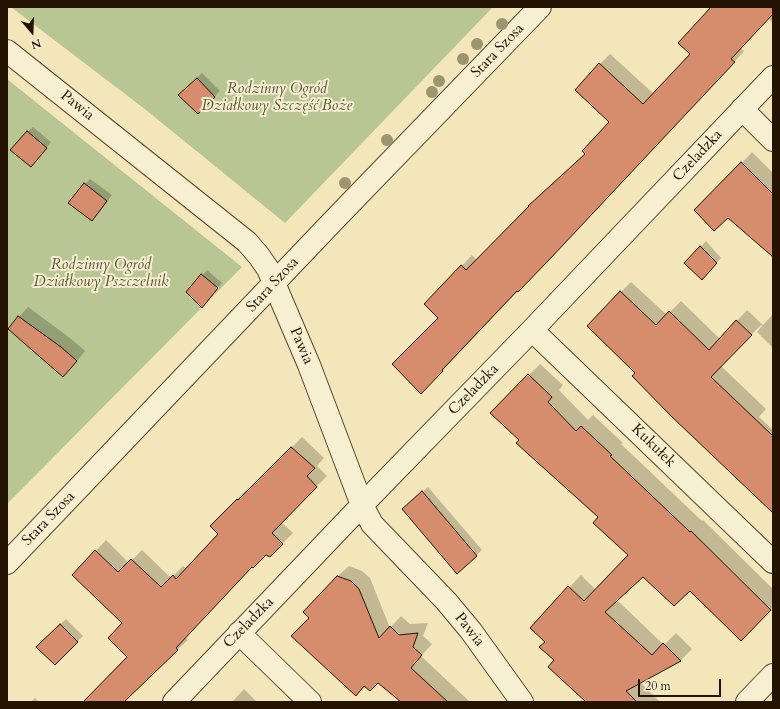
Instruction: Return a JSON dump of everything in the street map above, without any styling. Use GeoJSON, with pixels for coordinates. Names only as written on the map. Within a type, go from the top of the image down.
{"type":"FeatureCollection","features":[{"type":"Feature","properties":{"kind":"street","name":"Stara Szosa"},"geometry":{"type":"LineString","coordinates":[[7,563],[540,7]]}},
{"type":"Feature","properties":{"kind":"street","name":"Pawia"},"geometry":{"type":"LineString","coordinates":[[7,51],[246,242],[259,256],[268,268],[309,365],[362,505],[372,524],[446,601],[471,631],[522,702]]}},
{"type":"Feature","properties":{"kind":"street","name":"Czeladzka"},"geometry":{"type":"LineString","coordinates":[[174,702],[773,77]]}},
{"type":"Feature","properties":{"kind":"street"},"geometry":{"type":"LineString","coordinates":[[742,110],[773,140]]}},
{"type":"Feature","properties":{"kind":"street","name":"Kukułek"},"geometry":{"type":"LineString","coordinates":[[532,330],[773,562]]}},
{"type":"Feature","properties":{"kind":"street"},"geometry":{"type":"LineString","coordinates":[[239,633],[310,702]]}},
{"type":"Feature","properties":{"kind":"street"},"geometry":{"type":"LineString","coordinates":[[748,702],[773,676]]}},
{"type":"Feature","properties":{"kind":"green space","name":"Rodzinny Ogród Działkowy Szczęść Boże"},"geometry":{"type":"Polygon","coordinates":[[[11,7],[493,7],[285,223],[146,110],[11,7]]]}},
{"type":"Feature","properties":{"kind":"green space","name":"Rodzinny Ogród Działkowy Pszczelnik"},"geometry":{"type":"Polygon","coordinates":[[[7,79],[242,267],[7,504],[7,79]]]}},
{"type":"Feature","properties":{"kind":"building"},"geometry":{"type":"Polygon","coordinates":[[[711,7],[773,7],[773,14],[731,59],[735,62],[548,261],[518,292],[517,291],[442,370],[443,371],[421,394],[392,364],[438,318],[424,304],[461,265],[466,270],[528,206],[585,154],[582,151],[609,122],[575,90],[599,63],[643,104],[690,54],[678,43],[711,7]]]}},
{"type":"Feature","properties":{"kind":"building"},"geometry":{"type":"Polygon","coordinates":[[[197,78],[215,97],[198,114],[178,95],[197,78]]]}},
{"type":"Feature","properties":{"kind":"building"},"geometry":{"type":"Polygon","coordinates":[[[27,131],[47,148],[31,167],[10,150],[27,131]]]}},
{"type":"Feature","properties":{"kind":"building"},"geometry":{"type":"Polygon","coordinates":[[[741,162],[773,194],[773,257],[728,218],[714,231],[694,210],[741,162]]]}},
{"type":"Feature","properties":{"kind":"building"},"geometry":{"type":"Polygon","coordinates":[[[84,183],[107,201],[92,221],[68,203],[84,183]]]}},
{"type":"Feature","properties":{"kind":"building"},"geometry":{"type":"Polygon","coordinates":[[[700,246],[717,263],[702,280],[684,263],[700,246]]]}},
{"type":"Feature","properties":{"kind":"building"},"geometry":{"type":"Polygon","coordinates":[[[201,274],[218,288],[202,308],[186,292],[201,274]]]}},
{"type":"Feature","properties":{"kind":"building"},"geometry":{"type":"Polygon","coordinates":[[[620,291],[656,325],[669,311],[709,350],[736,320],[752,335],[711,377],[773,436],[773,513],[671,416],[632,376],[635,373],[587,326],[620,291]]]}},
{"type":"Feature","properties":{"kind":"building"},"geometry":{"type":"Polygon","coordinates":[[[18,316],[61,347],[77,361],[63,377],[8,329],[18,316]]]}},
{"type":"Feature","properties":{"kind":"building"},"geometry":{"type":"Polygon","coordinates":[[[528,374],[552,397],[548,402],[576,431],[581,426],[612,455],[610,456],[690,532],[691,531],[771,610],[741,641],[690,591],[674,606],[643,577],[605,612],[652,655],[663,643],[681,661],[626,691],[637,702],[586,702],[548,667],[554,660],[539,647],[545,642],[530,628],[568,586],[584,601],[628,555],[593,523],[598,517],[516,443],[519,440],[490,413],[528,374]]]}},
{"type":"Feature","properties":{"kind":"building"},"geometry":{"type":"Polygon","coordinates":[[[291,447],[315,468],[307,476],[317,487],[272,533],[283,544],[270,557],[266,555],[253,568],[252,567],[176,648],[178,650],[124,702],[83,702],[127,657],[108,638],[122,623],[72,575],[95,550],[118,572],[131,559],[161,587],[173,575],[176,579],[218,534],[210,526],[291,447]]]}},
{"type":"Feature","properties":{"kind":"building"},"geometry":{"type":"Polygon","coordinates":[[[422,491],[477,556],[457,574],[402,509],[422,491]]]}},
{"type":"Feature","properties":{"kind":"building"},"geometry":{"type":"Polygon","coordinates":[[[337,576],[351,581],[359,589],[379,638],[390,626],[399,635],[418,633],[413,647],[422,655],[411,668],[448,702],[401,702],[378,683],[370,691],[364,686],[356,696],[291,636],[309,618],[303,612],[337,576]]]}},
{"type":"Feature","properties":{"kind":"building"},"geometry":{"type":"Polygon","coordinates":[[[60,624],[78,642],[55,665],[36,647],[60,624]]]}}]}
